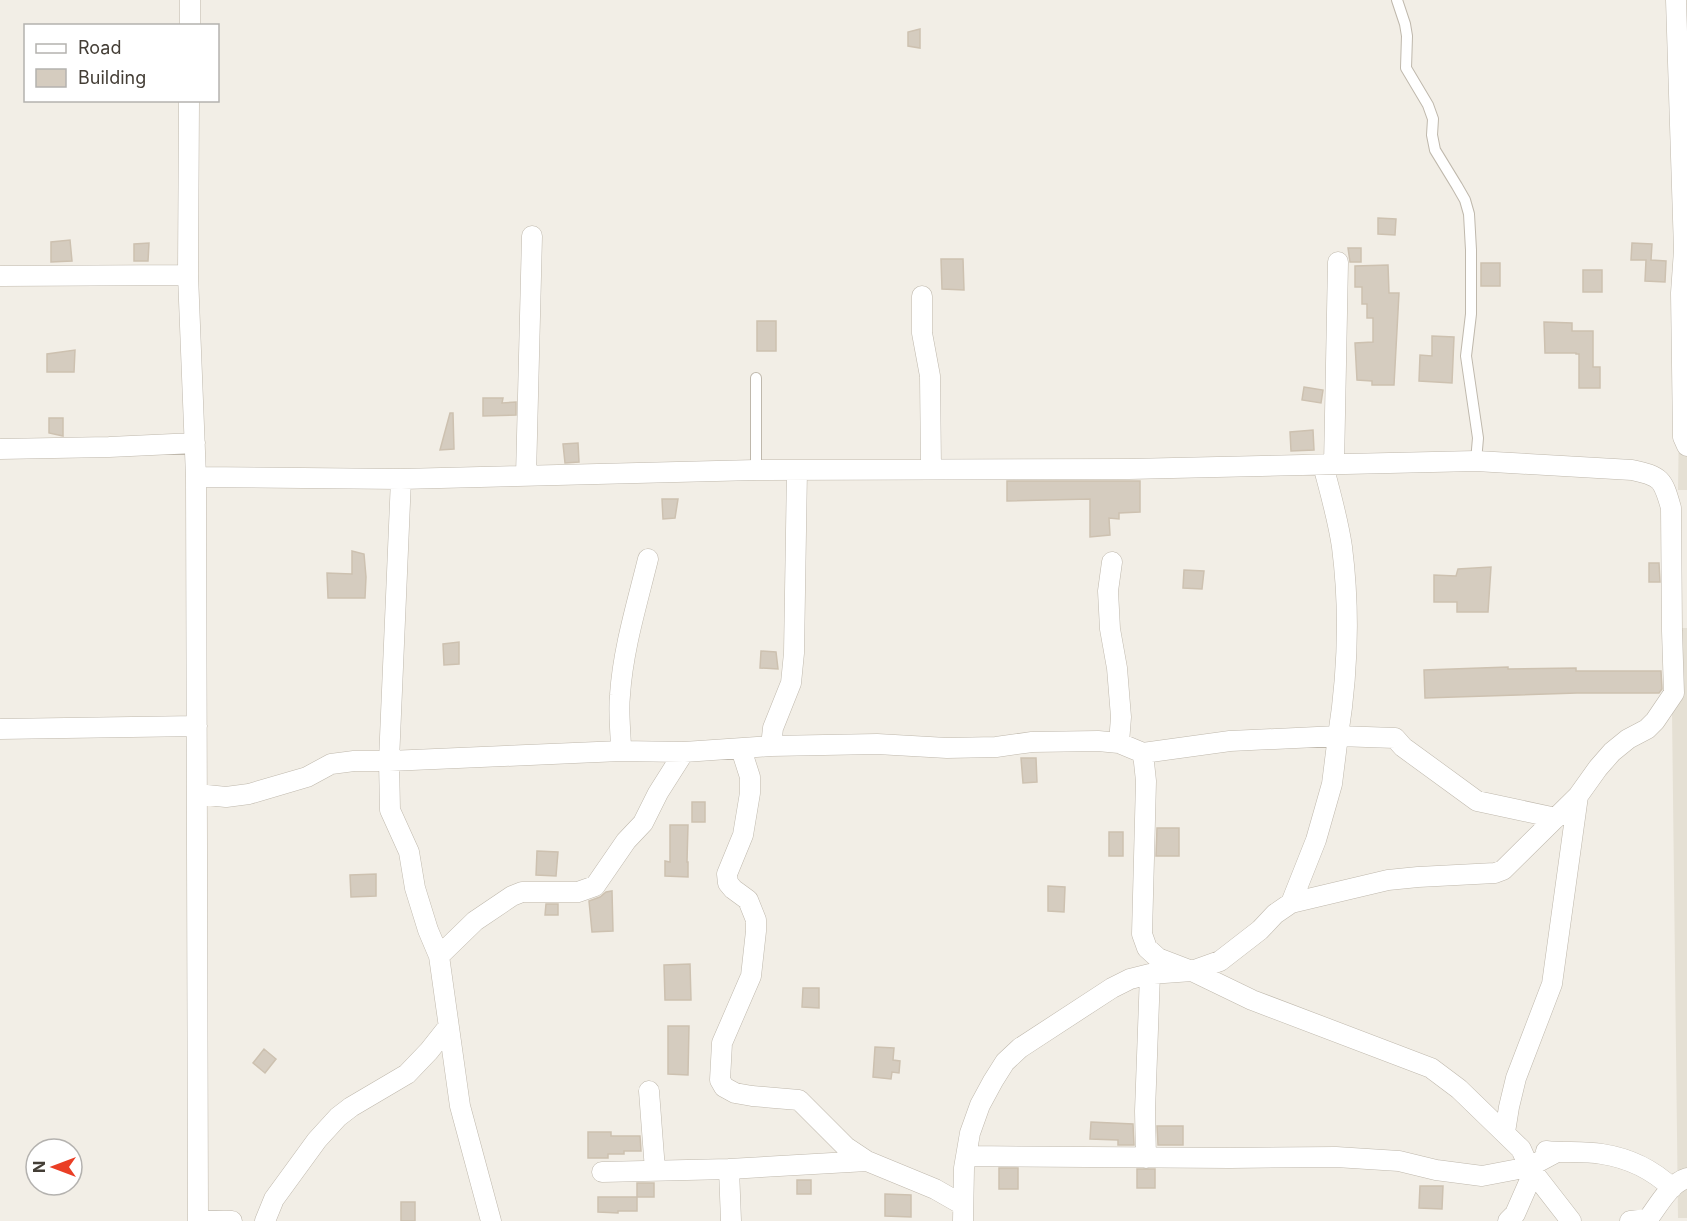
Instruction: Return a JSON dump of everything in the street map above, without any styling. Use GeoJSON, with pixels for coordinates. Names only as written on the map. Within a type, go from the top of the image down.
{"type":"FeatureCollection","features":[{"type":"Feature","properties":{"kind":"street"},"geometry":{"type":"LineString","coordinates":[[190,0],[190,24]]}},
{"type":"Feature","properties":{"kind":"street"},"geometry":{"type":"LineString","coordinates":[[1676,0],[1686,250],[1683,437],[1687,446]]}},
{"type":"Feature","properties":{"kind":"street"},"geometry":{"type":"LineString","coordinates":[[189,102],[188,275],[196,477],[198,1221],[232,1221]]}},
{"type":"Feature","properties":{"kind":"street"},"geometry":{"type":"LineString","coordinates":[[526,476],[532,236]]}},
{"type":"Feature","properties":{"kind":"street"},"geometry":{"type":"LineString","coordinates":[[1291,903],[1319,829],[1332,784],[1347,668],[1347,601],[1342,544],[1328,465],[1338,262]]}},
{"type":"Feature","properties":{"kind":"street"},"geometry":{"type":"LineString","coordinates":[[0,276],[188,275]]}},
{"type":"Feature","properties":{"kind":"street"},"geometry":{"type":"LineString","coordinates":[[922,296],[922,333],[930,376],[931,468]]}},
{"type":"Feature","properties":{"kind":"street"},"geometry":{"type":"LineString","coordinates":[[0,448],[110,447],[195,443]]}},
{"type":"Feature","properties":{"kind":"street"},"geometry":{"type":"LineString","coordinates":[[196,477],[401,480],[756,470],[1128,469],[1476,461],[1632,470],[1651,474],[1660,480],[1668,494],[1671,508],[1679,631],[1674,693],[1647,729],[1628,739],[1612,752],[1578,796],[1503,870],[1495,873],[1418,876],[1388,880],[1291,903],[1221,961],[1192,971],[1130,979],[1112,988],[1020,1048],[1005,1062],[980,1105],[970,1133],[966,1156],[963,1213]]}},
{"type":"Feature","properties":{"kind":"street"},"geometry":{"type":"LineString","coordinates":[[771,746],[774,728],[791,683],[794,652],[797,470]]}},
{"type":"Feature","properties":{"kind":"street"},"geometry":{"type":"LineString","coordinates":[[401,480],[389,761],[390,810],[409,852],[415,888],[439,956],[460,1106],[490,1221]]}},
{"type":"Feature","properties":{"kind":"street"},"geometry":{"type":"LineString","coordinates":[[621,751],[619,698],[623,669],[629,634],[648,559]]}},
{"type":"Feature","properties":{"kind":"street"},"geometry":{"type":"LineString","coordinates":[[1112,562],[1108,591],[1110,629],[1117,668],[1121,717],[1119,743]]}},
{"type":"Feature","properties":{"kind":"street"},"geometry":{"type":"LineString","coordinates":[[0,729],[197,726]]}},
{"type":"Feature","properties":{"kind":"street"},"geometry":{"type":"LineString","coordinates":[[197,794],[226,797],[249,794],[307,777],[330,764],[354,761],[621,751],[684,752],[771,746],[877,744],[947,748],[996,747],[1032,742],[1098,741],[1119,743],[1143,753],[1230,741],[1338,736],[1395,738],[1403,747],[1477,801],[1556,818]]}},
{"type":"Feature","properties":{"kind":"street"},"geometry":{"type":"LineString","coordinates":[[741,749],[750,777],[750,793],[743,834],[727,874],[728,883],[748,900],[756,920],[756,931],[751,976],[722,1043],[720,1080],[724,1087],[735,1093],[799,1100],[846,1147],[867,1161],[935,1189],[963,1213]]}},
{"type":"Feature","properties":{"kind":"street"},"geometry":{"type":"LineString","coordinates":[[439,956],[476,921],[512,896],[522,892],[579,892],[595,886],[626,841],[643,823],[658,793],[684,752]]}},
{"type":"Feature","properties":{"kind":"street"},"geometry":{"type":"LineString","coordinates":[[1143,753],[1146,781],[1142,934],[1146,976],[1146,1158]]}},
{"type":"Feature","properties":{"kind":"street"},"geometry":{"type":"LineString","coordinates":[[1505,1132],[1516,1078],[1552,984],[1578,796]]}},
{"type":"Feature","properties":{"kind":"street"},"geometry":{"type":"LineString","coordinates":[[1142,934],[1147,948],[1158,958],[1192,971],[1252,1000],[1431,1068],[1459,1089],[1521,1149],[1531,1170],[1571,1221]]}},
{"type":"Feature","properties":{"kind":"street"},"geometry":{"type":"LineString","coordinates":[[265,1221],[274,1199],[317,1140],[338,1117],[407,1074],[429,1052],[448,1027]]}},
{"type":"Feature","properties":{"kind":"street"},"geometry":{"type":"LineString","coordinates":[[649,1091],[655,1170]]}},
{"type":"Feature","properties":{"kind":"street"},"geometry":{"type":"LineString","coordinates":[[1521,1149],[1602,1154],[1680,1183],[1642,1220]]}},
{"type":"Feature","properties":{"kind":"street"},"geometry":{"type":"LineString","coordinates":[[966,1156],[1336,1157],[1399,1161],[1436,1170],[1482,1176],[1531,1170],[1557,1152]]}},
{"type":"Feature","properties":{"kind":"street"},"geometry":{"type":"LineString","coordinates":[[602,1172],[729,1169],[867,1161]]}},
{"type":"Feature","properties":{"kind":"street"},"geometry":{"type":"LineString","coordinates":[[729,1169],[731,1221]]}},
{"type":"Feature","properties":{"kind":"street"},"geometry":{"type":"LineString","coordinates":[[1508,1221],[1515,1214],[1531,1170]]}},
{"type":"Feature","properties":{"kind":"lane"},"geometry":{"type":"LineString","coordinates":[[1397,0],[1405,24],[1406,68],[1428,105],[1433,119],[1432,135],[1435,150],[1465,200],[1469,214],[1472,250],[1471,314],[1466,356],[1478,438],[1476,461]]}},
{"type":"Feature","properties":{"kind":"lane"},"geometry":{"type":"LineString","coordinates":[[756,378],[756,470]]}},
{"type":"Feature","properties":{"kind":"shaded area"},"geometry":{"type":"Polygon","coordinates":[[[1682,213],[1687,213],[1687,490],[1678,490],[1682,213]]]}},
{"type":"Feature","properties":{"kind":"shaded area"},"geometry":{"type":"Polygon","coordinates":[[[1671,628],[1687,628],[1687,1218],[1678,1218],[1671,628]]]}},
{"type":"Feature","properties":{"kind":"building"},"geometry":{"type":"Polygon","coordinates":[[[920,29],[920,48],[908,46],[908,32],[920,29]]]}},
{"type":"Feature","properties":{"kind":"building"},"geometry":{"type":"Polygon","coordinates":[[[1378,218],[1396,219],[1395,235],[1378,234],[1378,218]]]}},
{"type":"Feature","properties":{"kind":"building"},"geometry":{"type":"Polygon","coordinates":[[[70,240],[72,261],[51,262],[51,242],[70,240]]]}},
{"type":"Feature","properties":{"kind":"building"},"geometry":{"type":"Polygon","coordinates":[[[149,243],[148,261],[134,261],[134,244],[149,243]]]}},
{"type":"Feature","properties":{"kind":"building"},"geometry":{"type":"Polygon","coordinates":[[[1632,243],[1652,244],[1651,260],[1666,261],[1665,282],[1645,281],[1646,260],[1631,260],[1632,243]]]}},
{"type":"Feature","properties":{"kind":"building"},"geometry":{"type":"Polygon","coordinates":[[[1348,248],[1361,248],[1361,262],[1350,262],[1348,248]]]}},
{"type":"Feature","properties":{"kind":"building"},"geometry":{"type":"Polygon","coordinates":[[[941,259],[963,259],[964,290],[942,289],[941,259]]]}},
{"type":"Feature","properties":{"kind":"building"},"geometry":{"type":"Polygon","coordinates":[[[1481,263],[1500,263],[1500,286],[1481,286],[1481,263]]]}},
{"type":"Feature","properties":{"kind":"building"},"geometry":{"type":"Polygon","coordinates":[[[1388,265],[1389,293],[1399,293],[1394,385],[1372,385],[1372,381],[1357,380],[1355,343],[1373,342],[1373,318],[1367,318],[1367,304],[1362,304],[1362,287],[1355,287],[1355,266],[1388,265]]]}},
{"type":"Feature","properties":{"kind":"building"},"geometry":{"type":"Polygon","coordinates":[[[1583,270],[1602,270],[1602,292],[1583,292],[1583,270]]]}},
{"type":"Feature","properties":{"kind":"building"},"geometry":{"type":"Polygon","coordinates":[[[757,321],[776,321],[776,351],[757,351],[757,321]]]}},
{"type":"Feature","properties":{"kind":"building"},"geometry":{"type":"Polygon","coordinates":[[[1544,322],[1572,323],[1572,331],[1593,331],[1593,367],[1600,367],[1600,388],[1579,388],[1579,354],[1545,353],[1544,322]]]}},
{"type":"Feature","properties":{"kind":"building"},"geometry":{"type":"Polygon","coordinates":[[[1432,336],[1454,337],[1452,383],[1419,381],[1420,355],[1432,356],[1432,336]]]}},
{"type":"Feature","properties":{"kind":"building"},"geometry":{"type":"Polygon","coordinates":[[[75,350],[74,372],[47,372],[47,354],[75,350]]]}},
{"type":"Feature","properties":{"kind":"building"},"geometry":{"type":"Polygon","coordinates":[[[1304,387],[1323,390],[1321,403],[1302,400],[1304,387]]]}},
{"type":"Feature","properties":{"kind":"building"},"geometry":{"type":"Polygon","coordinates":[[[483,398],[503,398],[502,403],[516,402],[516,415],[483,416],[483,398]]]}},
{"type":"Feature","properties":{"kind":"building"},"geometry":{"type":"Polygon","coordinates":[[[450,413],[453,413],[454,449],[440,450],[450,413]]]}},
{"type":"Feature","properties":{"kind":"building"},"geometry":{"type":"Polygon","coordinates":[[[49,418],[63,418],[63,436],[49,433],[49,418]]]}},
{"type":"Feature","properties":{"kind":"building"},"geometry":{"type":"Polygon","coordinates":[[[1313,430],[1314,450],[1291,451],[1290,432],[1313,430]]]}},
{"type":"Feature","properties":{"kind":"building"},"geometry":{"type":"Polygon","coordinates":[[[578,443],[579,462],[565,463],[563,444],[578,443]]]}},
{"type":"Feature","properties":{"kind":"building"},"geometry":{"type":"Polygon","coordinates":[[[1007,481],[1140,481],[1140,512],[1119,513],[1119,519],[1109,518],[1110,535],[1090,537],[1090,499],[1007,501],[1007,481]]]}},
{"type":"Feature","properties":{"kind":"building"},"geometry":{"type":"Polygon","coordinates":[[[662,499],[678,499],[675,518],[663,519],[662,499]]]}},
{"type":"Feature","properties":{"kind":"building"},"geometry":{"type":"Polygon","coordinates":[[[352,551],[364,554],[365,598],[328,598],[327,573],[352,574],[352,551]]]}},
{"type":"Feature","properties":{"kind":"building"},"geometry":{"type":"Polygon","coordinates":[[[1649,563],[1659,563],[1660,582],[1649,582],[1649,563]]]}},
{"type":"Feature","properties":{"kind":"building"},"geometry":{"type":"Polygon","coordinates":[[[1491,567],[1488,612],[1457,612],[1457,602],[1434,602],[1434,575],[1456,576],[1458,569],[1491,567]]]}},
{"type":"Feature","properties":{"kind":"building"},"geometry":{"type":"Polygon","coordinates":[[[1184,570],[1204,571],[1202,589],[1183,588],[1184,570]]]}},
{"type":"Feature","properties":{"kind":"building"},"geometry":{"type":"Polygon","coordinates":[[[459,642],[459,664],[444,665],[443,644],[459,642]]]}},
{"type":"Feature","properties":{"kind":"building"},"geometry":{"type":"Polygon","coordinates":[[[761,651],[776,652],[778,669],[760,668],[761,651]]]}},
{"type":"Feature","properties":{"kind":"building"},"geometry":{"type":"Polygon","coordinates":[[[1508,667],[1508,669],[1576,668],[1576,671],[1661,671],[1662,689],[1659,693],[1425,698],[1424,670],[1508,667]]]}},
{"type":"Feature","properties":{"kind":"building"},"geometry":{"type":"Polygon","coordinates":[[[1021,758],[1036,758],[1037,782],[1023,783],[1021,758]]]}},
{"type":"Feature","properties":{"kind":"building"},"geometry":{"type":"Polygon","coordinates":[[[692,802],[705,802],[705,822],[692,822],[692,802]]]}},
{"type":"Feature","properties":{"kind":"building"},"geometry":{"type":"Polygon","coordinates":[[[670,825],[688,825],[688,877],[665,876],[665,861],[670,862],[670,825]]]}},
{"type":"Feature","properties":{"kind":"building"},"geometry":{"type":"Polygon","coordinates":[[[1157,828],[1179,828],[1179,856],[1156,856],[1157,828]]]}},
{"type":"Feature","properties":{"kind":"building"},"geometry":{"type":"Polygon","coordinates":[[[1109,832],[1123,832],[1123,856],[1109,856],[1109,832]]]}},
{"type":"Feature","properties":{"kind":"building"},"geometry":{"type":"Polygon","coordinates":[[[537,851],[558,852],[556,876],[536,875],[537,851]]]}},
{"type":"Feature","properties":{"kind":"building"},"geometry":{"type":"Polygon","coordinates":[[[376,874],[376,896],[351,897],[350,875],[376,874]]]}},
{"type":"Feature","properties":{"kind":"building"},"geometry":{"type":"Polygon","coordinates":[[[1048,886],[1065,887],[1064,912],[1048,911],[1048,886]]]}},
{"type":"Feature","properties":{"kind":"building"},"geometry":{"type":"Polygon","coordinates":[[[612,891],[613,931],[592,932],[589,901],[612,891]]]}},
{"type":"Feature","properties":{"kind":"building"},"geometry":{"type":"Polygon","coordinates":[[[546,904],[558,904],[558,915],[545,915],[546,904]]]}},
{"type":"Feature","properties":{"kind":"building"},"geometry":{"type":"Polygon","coordinates":[[[690,964],[691,1000],[665,1000],[664,965],[690,964]]]}},
{"type":"Feature","properties":{"kind":"building"},"geometry":{"type":"Polygon","coordinates":[[[803,988],[819,988],[819,1008],[802,1007],[803,988]]]}},
{"type":"Feature","properties":{"kind":"building"},"geometry":{"type":"Polygon","coordinates":[[[668,1026],[689,1026],[688,1075],[668,1074],[668,1026]]]}},
{"type":"Feature","properties":{"kind":"building"},"geometry":{"type":"Polygon","coordinates":[[[875,1047],[894,1048],[893,1060],[900,1061],[899,1073],[892,1072],[891,1079],[873,1077],[875,1047]]]}},
{"type":"Feature","properties":{"kind":"building"},"geometry":{"type":"Polygon","coordinates":[[[264,1049],[276,1059],[265,1073],[253,1063],[264,1049]]]}},
{"type":"Feature","properties":{"kind":"building"},"geometry":{"type":"Polygon","coordinates":[[[1091,1122],[1133,1124],[1134,1145],[1118,1145],[1118,1140],[1090,1139],[1091,1122]]]}},
{"type":"Feature","properties":{"kind":"building"},"geometry":{"type":"Polygon","coordinates":[[[1157,1126],[1183,1126],[1183,1145],[1158,1145],[1157,1126]]]}},
{"type":"Feature","properties":{"kind":"building"},"geometry":{"type":"Polygon","coordinates":[[[588,1132],[611,1132],[611,1136],[640,1136],[641,1151],[608,1154],[608,1158],[588,1158],[588,1132]]]}},
{"type":"Feature","properties":{"kind":"building"},"geometry":{"type":"Polygon","coordinates":[[[999,1168],[1018,1168],[1018,1189],[999,1189],[999,1168]]]}},
{"type":"Feature","properties":{"kind":"building"},"geometry":{"type":"Polygon","coordinates":[[[1137,1169],[1155,1169],[1155,1188],[1137,1188],[1137,1169]]]}},
{"type":"Feature","properties":{"kind":"building"},"geometry":{"type":"Polygon","coordinates":[[[797,1180],[811,1180],[811,1194],[797,1194],[797,1180]]]}},
{"type":"Feature","properties":{"kind":"building"},"geometry":{"type":"Polygon","coordinates":[[[637,1183],[654,1183],[654,1197],[637,1197],[637,1183]]]}},
{"type":"Feature","properties":{"kind":"building"},"geometry":{"type":"Polygon","coordinates":[[[1420,1186],[1443,1186],[1442,1209],[1419,1208],[1420,1186]]]}},
{"type":"Feature","properties":{"kind":"building"},"geometry":{"type":"Polygon","coordinates":[[[885,1194],[911,1195],[911,1217],[885,1216],[885,1194]]]}},
{"type":"Feature","properties":{"kind":"building"},"geometry":{"type":"Polygon","coordinates":[[[598,1197],[637,1197],[637,1211],[598,1212],[598,1197]]]}},
{"type":"Feature","properties":{"kind":"building"},"geometry":{"type":"Polygon","coordinates":[[[401,1202],[415,1202],[415,1221],[401,1221],[401,1202]]]}}]}
